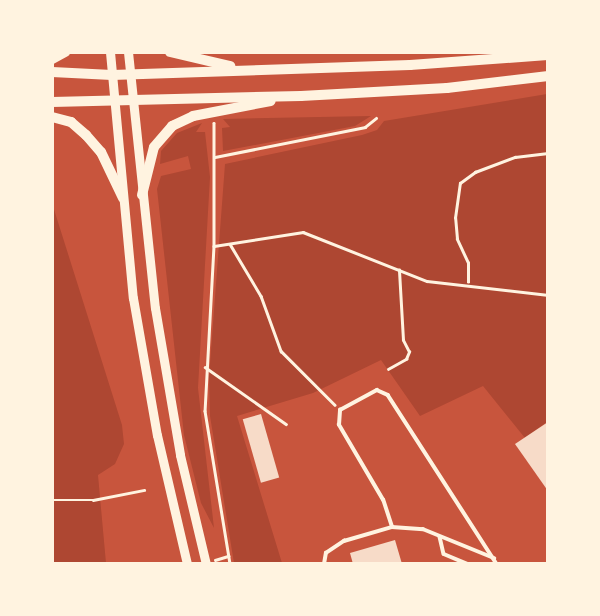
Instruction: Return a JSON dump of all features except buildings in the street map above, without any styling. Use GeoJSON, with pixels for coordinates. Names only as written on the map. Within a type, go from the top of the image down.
{"type":"FeatureCollection","features":[{"type":"Feature","properties":{"kind":"highway"},"geometry":{"type":"LineString","coordinates":[[52,59],[65,52]]}},
{"type":"Feature","properties":{"kind":"highway"},"geometry":{"type":"LineString","coordinates":[[170,52],[250,70]]}},
{"type":"Feature","properties":{"kind":"highway"},"geometry":{"type":"LineString","coordinates":[[52,72],[112,75],[548,55]]}},
{"type":"Feature","properties":{"kind":"highway"},"geometry":{"type":"LineString","coordinates":[[52,102],[301,96],[447,88],[548,76]]}},
{"type":"Feature","properties":{"kind":"highway"},"geometry":{"type":"LineString","coordinates":[[142,195],[154,147],[172,126],[193,116],[301,96]]}},
{"type":"Feature","properties":{"kind":"highway"},"geometry":{"type":"LineString","coordinates":[[52,117],[71,122],[101,152],[123,198]]}},
{"type":"Feature","properties":{"kind":"main road"},"geometry":{"type":"LineString","coordinates":[[110,52],[123,198],[150,398],[187,564]]}},
{"type":"Feature","properties":{"kind":"main road"},"geometry":{"type":"LineString","coordinates":[[128,52],[142,195],[180,455],[206,564]]}},
{"type":"Feature","properties":{"kind":"lane"},"geometry":{"type":"LineString","coordinates":[[392,527],[383,500],[339,425],[340,410],[377,390],[388,395],[497,564]]}},
{"type":"Feature","properties":{"kind":"lane"},"geometry":{"type":"LineString","coordinates":[[324,564],[326,553],[344,541],[392,527],[422,529],[494,558]]}},
{"type":"Feature","properties":{"kind":"lane"},"geometry":{"type":"LineString","coordinates":[[440,537],[444,554],[467,564]]}},
{"type":"Feature","properties":{"kind":"path"},"geometry":{"type":"LineString","coordinates":[[215,158],[365,127],[376,118]]}},
{"type":"Feature","properties":{"kind":"path"},"geometry":{"type":"LineString","coordinates":[[214,123],[214,246],[205,367],[205,411],[230,564]]}},
{"type":"Feature","properties":{"kind":"path"},"geometry":{"type":"LineString","coordinates":[[468,282],[468,263],[457,239],[455,218],[460,183],[475,172],[515,157],[548,153]]}},
{"type":"Feature","properties":{"kind":"path"},"geometry":{"type":"LineString","coordinates":[[214,246],[303,232],[427,281],[468,282],[548,295]]}},
{"type":"Feature","properties":{"kind":"path"},"geometry":{"type":"LineString","coordinates":[[230,244],[261,296],[281,351],[340,410]]}},
{"type":"Feature","properties":{"kind":"path"},"geometry":{"type":"LineString","coordinates":[[388,369],[406,359],[409,352],[403,340],[399,270]]}},
{"type":"Feature","properties":{"kind":"path"},"geometry":{"type":"LineString","coordinates":[[205,367],[286,424]]}},
{"type":"Feature","properties":{"kind":"path"},"geometry":{"type":"LineString","coordinates":[[52,500],[93,500],[144,490]]}},
{"type":"Feature","properties":{"kind":"shaded area"},"geometry":{"type":"Polygon","coordinates":[[[547,94],[547,422],[525,438],[483,386],[420,416],[381,360],[313,393],[237,416],[282,563],[234,563],[210,416],[209,377],[225,164],[362,135],[377,130],[384,121],[547,94]]]}},
{"type":"Feature","properties":{"kind":"shaded area"},"geometry":{"type":"Polygon","coordinates":[[[371,116],[355,126],[223,151],[222,128],[230,127],[223,119],[371,116]]]}},
{"type":"Feature","properties":{"kind":"shaded area"},"geometry":{"type":"Polygon","coordinates":[[[202,123],[196,132],[205,132],[210,177],[198,388],[214,528],[201,503],[184,435],[157,189],[161,176],[191,169],[188,156],[160,164],[161,151],[177,133],[202,123]]]}},
{"type":"Feature","properties":{"kind":"shaded area"},"geometry":{"type":"Polygon","coordinates":[[[52,203],[122,425],[124,444],[115,464],[98,475],[106,563],[53,563],[52,203]]]}}]}
